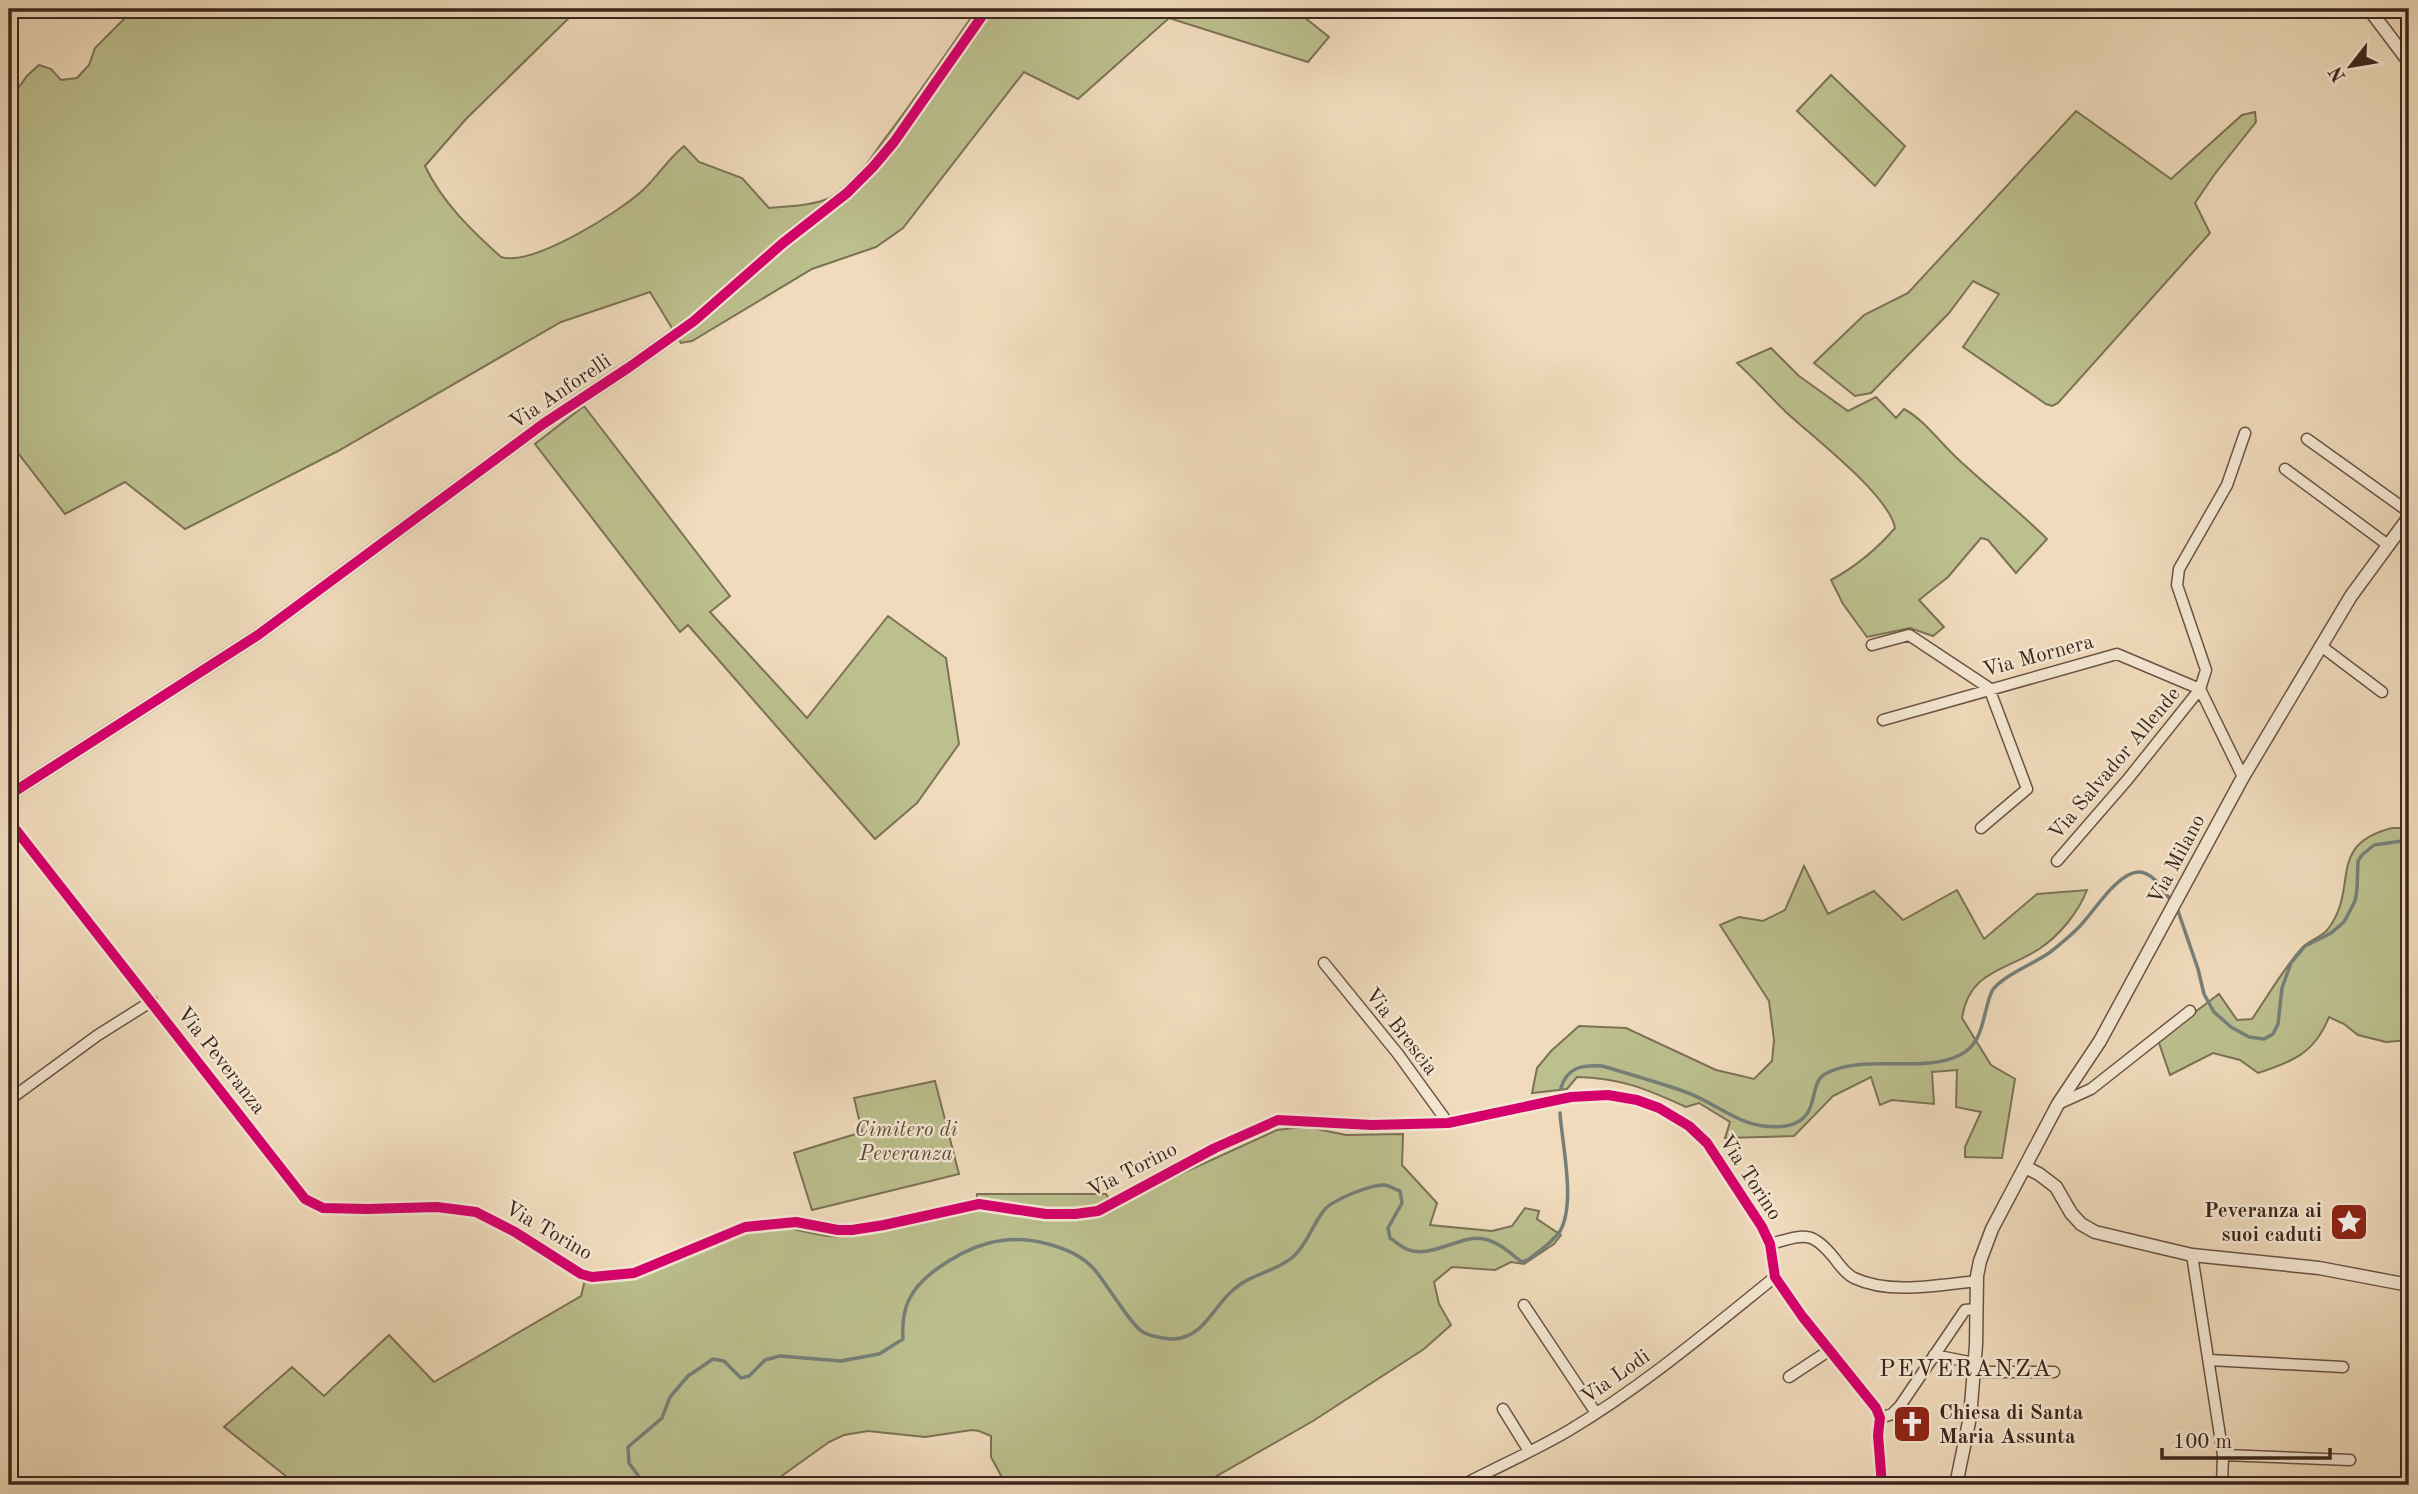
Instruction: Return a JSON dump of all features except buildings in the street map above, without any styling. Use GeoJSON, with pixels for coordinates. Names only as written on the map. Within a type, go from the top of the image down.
{"type":"FeatureCollection","features":[{"type":"Feature","properties":{"kind":"street","name":"Via Anforelli"},"geometry":{"type":"LineString","coordinates":[[9,795],[258,635],[543,424],[694,321],[783,243],[848,193],[873,167],[894,142],[987,9]]}},
{"type":"Feature","properties":{"kind":"street"},"geometry":{"type":"LineString","coordinates":[[2369,9],[2409,62]]}},
{"type":"Feature","properties":{"kind":"street"},"geometry":{"type":"LineString","coordinates":[[2243,777],[2200,689],[2206,670],[2177,585],[2179,569],[2227,485],[2245,433]]}},
{"type":"Feature","properties":{"kind":"street"},"geometry":{"type":"LineString","coordinates":[[2307,439],[2409,515]]}},
{"type":"Feature","properties":{"kind":"street"},"geometry":{"type":"LineString","coordinates":[[2285,469],[2388,545]]}},
{"type":"Feature","properties":{"kind":"street","name":"Via Milano"},"geometry":{"type":"LineString","coordinates":[[1956,1485],[1970,1417],[1977,1282],[1980,1261],[1992,1229],[2058,1104],[2100,1041],[2243,777],[2351,596],[2409,515]]}},
{"type":"Feature","properties":{"kind":"street"},"geometry":{"type":"LineString","coordinates":[[1872,645],[1909,635],[1989,688],[2026,789],[1981,828]]}},
{"type":"Feature","properties":{"kind":"street"},"geometry":{"type":"LineString","coordinates":[[2321,646],[2382,692]]}},
{"type":"Feature","properties":{"kind":"street","name":"Via Mornera"},"geometry":{"type":"LineString","coordinates":[[1883,720],[2117,654],[2200,689]]}},
{"type":"Feature","properties":{"kind":"street","name":"Via Salvador Allende"},"geometry":{"type":"LineString","coordinates":[[2057,860],[2128,779],[2200,689]]}},
{"type":"Feature","properties":{"kind":"street","name":"Via Peveranza"},"geometry":{"type":"LineString","coordinates":[[9,821],[305,1199],[323,1208],[461,1209]]}},
{"type":"Feature","properties":{"kind":"street","name":"Via Brescia"},"geometry":{"type":"LineString","coordinates":[[1324,964],[1398,1054],[1448,1123]]}},
{"type":"Feature","properties":{"kind":"street"},"geometry":{"type":"LineString","coordinates":[[9,1100],[98,1035],[152,1001]]}},
{"type":"Feature","properties":{"kind":"street"},"geometry":{"type":"LineString","coordinates":[[2058,1104],[2091,1089],[2190,1011]]}},
{"type":"Feature","properties":{"kind":"street","name":"Via Torino"},"geometry":{"type":"LineString","coordinates":[[461,1209],[492,1219],[581,1274],[593,1277],[614,1276],[661,1264],[745,1227],[796,1222],[852,1230],[979,1204],[1046,1214],[1098,1211],[1215,1148],[1278,1120],[1373,1125],[1448,1123],[1571,1097],[1608,1095],[1637,1100],[1689,1126],[1707,1143],[1762,1227],[1770,1244]]}},
{"type":"Feature","properties":{"kind":"street"},"geometry":{"type":"LineString","coordinates":[[2025,1167],[2056,1187],[2071,1213],[2095,1233],[2192,1255],[2319,1268],[2409,1285]]}},
{"type":"Feature","properties":{"kind":"street"},"geometry":{"type":"LineString","coordinates":[[1882,1485],[1878,1435],[1880,1418],[1876,1408],[1802,1316],[1775,1277],[1770,1244],[1807,1236],[1826,1248],[1843,1270],[1854,1278],[1892,1287],[1977,1282]]}},
{"type":"Feature","properties":{"kind":"street"},"geometry":{"type":"LineString","coordinates":[[2192,1255],[2223,1455],[2222,1485]]}},
{"type":"Feature","properties":{"kind":"street","name":"Via Lodi"},"geometry":{"type":"LineString","coordinates":[[1463,1485],[1567,1432],[1596,1413],[1693,1344],[1775,1277]]}},
{"type":"Feature","properties":{"kind":"street"},"geometry":{"type":"LineString","coordinates":[[1524,1306],[1596,1413]]}},
{"type":"Feature","properties":{"kind":"street"},"geometry":{"type":"LineString","coordinates":[[1880,1418],[1892,1414],[1900,1406],[1965,1310],[1976,1309]]}},
{"type":"Feature","properties":{"kind":"street"},"geometry":{"type":"LineString","coordinates":[[1789,1377],[1830,1350]]}},
{"type":"Feature","properties":{"kind":"street"},"geometry":{"type":"LineString","coordinates":[[1934,1355],[1974,1368],[2054,1372]]}},
{"type":"Feature","properties":{"kind":"street"},"geometry":{"type":"LineString","coordinates":[[2209,1360],[2343,1367]]}},
{"type":"Feature","properties":{"kind":"street"},"geometry":{"type":"LineString","coordinates":[[1503,1409],[1529,1451]]}},
{"type":"Feature","properties":{"kind":"street"},"geometry":{"type":"LineString","coordinates":[[2223,1455],[2350,1460]]}},
{"type":"Feature","properties":{"kind":"green space"},"geometry":{"type":"Polygon","coordinates":[[[110,9],[578,9],[466,119],[425,166],[440,192],[468,226],[501,257],[515,258],[554,246],[616,211],[644,189],[684,146],[699,162],[742,178],[769,208],[809,204],[832,197],[847,186],[867,164],[977,9],[1294,9],[1329,37],[1308,62],[1169,18],[1078,99],[1024,72],[903,228],[876,247],[812,269],[692,341],[681,343],[650,292],[561,322],[338,451],[185,529],[125,482],[65,514],[11,444],[9,446],[9,77],[19,87],[39,65],[51,69],[61,80],[77,78],[89,65],[95,48],[124,19],[110,9]]]}},
{"type":"Feature","properties":{"kind":"green space"},"geometry":{"type":"Polygon","coordinates":[[[1831,75],[1905,146],[1875,186],[1797,111],[1831,75]]]}},
{"type":"Feature","properties":{"kind":"green space"},"geometry":{"type":"Polygon","coordinates":[[[2076,111],[2171,179],[2242,115],[2255,112],[2256,122],[2195,203],[2210,233],[2058,403],[2052,406],[2046,404],[1963,347],[1999,294],[1973,281],[1949,313],[1871,393],[1855,396],[1814,363],[1864,315],[1908,293],[2076,111]]]}},
{"type":"Feature","properties":{"kind":"green space"},"geometry":{"type":"Polygon","coordinates":[[[1771,348],[1799,376],[1848,411],[1876,397],[1896,418],[1904,409],[1912,414],[2047,539],[2016,573],[1988,540],[1981,538],[1948,577],[1919,600],[1944,627],[1933,636],[1910,628],[1867,637],[1843,604],[1831,580],[1866,557],[1895,528],[1890,515],[1865,484],[1737,363],[1771,348]]]}},
{"type":"Feature","properties":{"kind":"green space"},"geometry":{"type":"Polygon","coordinates":[[[584,406],[730,596],[710,612],[807,718],[888,616],[946,658],[959,744],[917,803],[875,839],[688,625],[680,632],[535,444],[584,406]]]}},
{"type":"Feature","properties":{"kind":"green space"},"geometry":{"type":"Polygon","coordinates":[[[2392,828],[2409,828],[2409,1040],[2386,1042],[2358,1035],[2329,1017],[2309,1048],[2292,1060],[2270,1069],[2258,1073],[2240,1060],[2213,1053],[2170,1075],[2158,1040],[2219,994],[2237,1020],[2252,1019],[2295,956],[2305,945],[2328,929],[2337,913],[2351,856],[2358,845],[2371,835],[2392,828]]]}},
{"type":"Feature","properties":{"kind":"green space"},"geometry":{"type":"Polygon","coordinates":[[[1804,866],[1828,914],[1874,891],[1903,920],[1957,890],[1984,939],[2037,894],[2087,890],[2073,915],[2054,938],[1980,981],[1966,1002],[1962,1018],[1991,1065],[2015,1079],[2002,1158],[1965,1157],[1965,1147],[1981,1112],[1956,1107],[1957,1070],[1932,1072],[1934,1104],[1892,1100],[1880,1105],[1871,1077],[1833,1096],[1794,1136],[1725,1138],[1730,1122],[1699,1103],[1686,1107],[1621,1082],[1577,1077],[1567,1089],[1532,1093],[1537,1068],[1551,1051],[1579,1026],[1626,1028],[1716,1070],[1754,1079],[1772,1061],[1774,1040],[1769,1001],[1720,925],[1739,917],[1763,921],[1785,910],[1804,866]]]}},
{"type":"Feature","properties":{"kind":"green space","name":"Cimitero di Peveranza"},"geometry":{"type":"Polygon","coordinates":[[[935,1081],[959,1174],[812,1210],[794,1153],[862,1132],[854,1098],[935,1081]]]}},
{"type":"Feature","properties":{"kind":"green space"},"geometry":{"type":"Polygon","coordinates":[[[1312,1128],[1346,1135],[1403,1134],[1402,1165],[1437,1203],[1430,1225],[1492,1231],[1512,1226],[1525,1208],[1539,1211],[1537,1219],[1561,1235],[1554,1244],[1524,1264],[1511,1262],[1495,1270],[1452,1267],[1434,1282],[1439,1304],[1451,1325],[1424,1349],[1313,1421],[1201,1485],[1006,1485],[991,1457],[991,1436],[972,1430],[925,1437],[868,1431],[844,1435],[829,1442],[769,1485],[297,1485],[224,1427],[292,1367],[324,1396],[389,1335],[434,1382],[581,1296],[585,1280],[656,1269],[752,1230],[781,1228],[832,1236],[864,1234],[976,1210],[977,1194],[1106,1194],[1113,1205],[1277,1130],[1312,1128]]]}},
{"type":"Feature","properties":{"kind":"waterway"},"geometry":{"type":"LineString","coordinates":[[2177,908],[2204,994],[2214,1012],[2231,1027],[2249,1037],[2264,1039],[2273,1034],[2278,1024],[2282,988],[2291,963],[2305,946],[2331,933],[2344,922],[2355,901],[2358,861],[2362,855],[2374,845],[2409,840]]}},
{"type":"Feature","properties":{"kind":"waterway"},"geometry":{"type":"LineString","coordinates":[[1561,1088],[1567,1076],[1576,1069],[1602,1066],[1697,1096],[1744,1121],[1770,1127],[1786,1126],[1805,1117],[1816,1086],[1825,1074],[1856,1065],[1928,1063],[1945,1060],[1968,1050],[1982,1027],[1992,991],[1996,986],[2049,953],[2129,874],[2138,872],[2149,875],[2172,902]]}},
{"type":"Feature","properties":{"kind":"waterway"},"geometry":{"type":"LineString","coordinates":[[645,1485],[629,1463],[628,1447],[662,1418],[670,1397],[688,1376],[713,1359],[724,1361],[741,1378],[749,1376],[765,1360],[780,1356],[841,1361],[879,1354],[903,1339],[905,1309],[918,1285],[947,1262],[988,1243],[1002,1240],[1032,1241],[1073,1253],[1094,1269],[1138,1328],[1149,1335],[1174,1339],[1184,1337],[1201,1327],[1240,1285],[1293,1257],[1331,1204],[1371,1187],[1385,1185],[1400,1191],[1402,1203],[1388,1228],[1390,1238],[1406,1249],[1428,1251],[1475,1238],[1500,1245],[1522,1262],[1528,1260],[1553,1239],[1565,1219],[1568,1190],[1560,1113]]}},
{"type":"Feature","properties":{"kind":"cycle path"},"geometry":{"type":"LineString","coordinates":[[9,795],[258,635],[543,424],[694,321],[783,243],[847,193],[873,167],[894,142],[987,9]]}},
{"type":"Feature","properties":{"kind":"cycle path"},"geometry":{"type":"LineString","coordinates":[[9,821],[305,1199],[323,1208],[437,1207],[476,1212],[515,1232],[581,1274],[592,1277],[634,1273],[745,1227],[796,1222],[852,1230],[979,1204],[1046,1214],[1098,1211],[1215,1148],[1278,1120],[1372,1125],[1448,1123],[1571,1097],[1608,1095],[1637,1100],[1659,1108],[1689,1126],[1707,1143],[1762,1227],[1770,1244],[1775,1277],[1802,1316],[1876,1408],[1880,1418],[1878,1435],[1882,1485]]}},
{"type":"Feature","properties":{"kind":"place","name":"Peveranza ai suoi caduti"},"geometry":{"type":"Point","coordinates":[2349,1222]}},
{"type":"Feature","properties":{"kind":"place","name":"Chiesa di Santa Maria Assunta"},"geometry":{"type":"Point","coordinates":[1912,1424]}},
{"type":"Feature","properties":{"kind":"district","name":"PEVERANZA"},"geometry":{"type":"Point","coordinates":[1966,1368]}}]}
